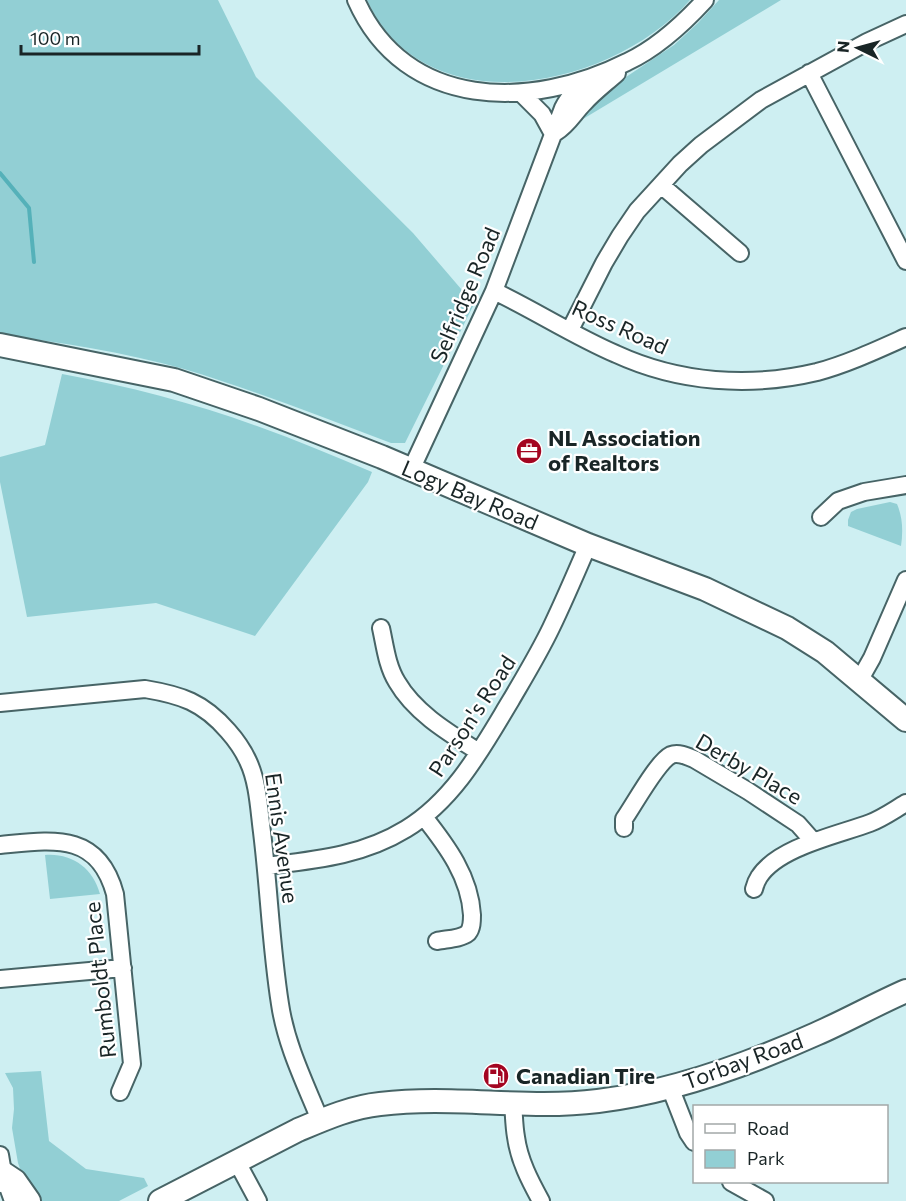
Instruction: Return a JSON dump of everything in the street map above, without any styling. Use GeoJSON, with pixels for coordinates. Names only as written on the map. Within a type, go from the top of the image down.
{"type":"FeatureCollection","features":[{"type":"Feature","properties":{"kind":"main road","name":"Logy Bay Road"},"geometry":{"type":"LineString","coordinates":[[0,345],[174,380],[270,414],[411,470],[588,545],[705,589],[787,628],[825,652],[906,720]]}},
{"type":"Feature","properties":{"kind":"main road","name":"Torbay Road"},"geometry":{"type":"LineString","coordinates":[[160,1201],[298,1130],[354,1109],[378,1104],[434,1100],[549,1104],[633,1096],[732,1068],[775,1052],[906,990]]}},
{"type":"Feature","properties":{"kind":"main road"},"geometry":{"type":"LineString","coordinates":[[1,1174],[4,1201]]}},
{"type":"Feature","properties":{"kind":"main road"},"geometry":{"type":"LineString","coordinates":[[1,1174],[15,1181],[29,1201]]}},
{"type":"Feature","properties":{"kind":"street"},"geometry":{"type":"LineString","coordinates":[[356,0],[380,39],[402,61],[418,71],[456,88],[480,92],[521,93],[593,77],[628,62],[660,41],[687,19],[705,0]]}},
{"type":"Feature","properties":{"kind":"street"},"geometry":{"type":"LineString","coordinates":[[570,330],[603,263],[620,236],[638,211],[680,164],[760,100],[867,42],[906,24]]}},
{"type":"Feature","properties":{"kind":"street","name":"Selfridge Road"},"geometry":{"type":"LineString","coordinates":[[553,135],[569,122],[586,101],[628,62]]}},
{"type":"Feature","properties":{"kind":"street"},"geometry":{"type":"LineString","coordinates":[[809,73],[906,261]]}},
{"type":"Feature","properties":{"kind":"street","name":"Selfridge Road"},"geometry":{"type":"LineString","coordinates":[[411,470],[494,291],[567,100],[580,85],[593,77]]}},
{"type":"Feature","properties":{"kind":"street"},"geometry":{"type":"LineString","coordinates":[[521,93],[542,114],[553,135]]}},
{"type":"Feature","properties":{"kind":"street"},"geometry":{"type":"LineString","coordinates":[[661,185],[740,253]]}},
{"type":"Feature","properties":{"kind":"street","name":"Ross Road"},"geometry":{"type":"LineString","coordinates":[[494,291],[615,354],[661,371],[715,381],[767,380],[817,372],[906,338]]}},
{"type":"Feature","properties":{"kind":"street"},"geometry":{"type":"LineString","coordinates":[[821,517],[838,501],[864,492],[906,485]]}},
{"type":"Feature","properties":{"kind":"street","name":"Parson's Road"},"geometry":{"type":"LineString","coordinates":[[266,866],[349,854],[405,830],[438,805],[466,773],[500,720],[552,627],[588,545]]}},
{"type":"Feature","properties":{"kind":"street"},"geometry":{"type":"LineString","coordinates":[[859,681],[901,604],[906,580]]}},
{"type":"Feature","properties":{"kind":"street"},"geometry":{"type":"LineString","coordinates":[[381,628],[391,669],[404,693],[437,725],[478,752]]}},
{"type":"Feature","properties":{"kind":"street","name":"Ennis Avenue"},"geometry":{"type":"LineString","coordinates":[[0,703],[145,689],[168,693],[205,708],[233,737],[249,762],[259,808],[280,1007],[290,1044],[320,1120]]}},
{"type":"Feature","properties":{"kind":"street","name":"Derby Place"},"geometry":{"type":"LineString","coordinates":[[624,828],[624,819],[663,761],[673,754],[694,759],[748,791],[798,824],[813,841]]}},
{"type":"Feature","properties":{"kind":"street"},"geometry":{"type":"LineString","coordinates":[[754,889],[759,877],[769,865],[813,841],[872,822],[906,803]]}},
{"type":"Feature","properties":{"kind":"street"},"geometry":{"type":"LineString","coordinates":[[424,817],[447,846],[456,862],[471,902],[472,927],[468,932],[463,936],[437,941]]}},
{"type":"Feature","properties":{"kind":"street","name":"Rumboldt Place"},"geometry":{"type":"LineString","coordinates":[[0,845],[47,840],[77,846],[90,853],[111,879],[115,894],[132,1064],[120,1092]]}},
{"type":"Feature","properties":{"kind":"street"},"geometry":{"type":"LineString","coordinates":[[0,979],[123,969]]}},
{"type":"Feature","properties":{"kind":"street"},"geometry":{"type":"LineString","coordinates":[[670,1087],[693,1140]]}},
{"type":"Feature","properties":{"kind":"street"},"geometry":{"type":"LineString","coordinates":[[513,1103],[519,1150],[541,1201]]}},
{"type":"Feature","properties":{"kind":"street"},"geometry":{"type":"LineString","coordinates":[[237,1162],[258,1201]]}},
{"type":"Feature","properties":{"kind":"street"},"geometry":{"type":"LineString","coordinates":[[1,1174],[13,1201]]}},
{"type":"Feature","properties":{"kind":"street"},"geometry":{"type":"LineString","coordinates":[[733,1183],[765,1201]]}},
{"type":"Feature","properties":{"kind":"green space"},"geometry":{"type":"Polygon","coordinates":[[[0,0],[218,0],[256,77],[413,233],[474,304],[405,443],[391,443],[184,369],[116,353],[0,334],[0,0]]]}},
{"type":"Feature","properties":{"kind":"green space"},"geometry":{"type":"Polygon","coordinates":[[[367,0],[690,0],[656,31],[615,55],[570,73],[522,81],[475,80],[432,67],[395,41],[367,0]]]}},
{"type":"Feature","properties":{"kind":"green space"},"geometry":{"type":"Polygon","coordinates":[[[719,0],[781,0],[573,125],[607,91],[674,45],[719,0]]]}},
{"type":"Feature","properties":{"kind":"green space"},"geometry":{"type":"Polygon","coordinates":[[[62,374],[136,390],[209,410],[286,437],[372,472],[368,482],[255,636],[156,603],[27,617],[0,482],[0,457],[45,445],[62,374]]]}},
{"type":"Feature","properties":{"kind":"green space"},"geometry":{"type":"Polygon","coordinates":[[[890,502],[897,504],[900,514],[901,546],[848,526],[851,512],[890,502]]]}},
{"type":"Feature","properties":{"kind":"green space"},"geometry":{"type":"Polygon","coordinates":[[[45,855],[64,857],[80,864],[92,877],[100,894],[50,899],[45,855]]]}},
{"type":"Feature","properties":{"kind":"green space"},"geometry":{"type":"Polygon","coordinates":[[[41,1071],[49,1141],[86,1169],[144,1178],[148,1186],[119,1201],[40,1201],[27,1188],[18,1163],[12,1128],[13,1088],[5,1073],[41,1071]]]}},
{"type":"Feature","properties":{"kind":"waterway"},"geometry":{"type":"LineString","coordinates":[[0,173],[29,208],[34,262]]}},
{"type":"Feature","properties":{"kind":"place","name":"NL Association of Realtors"},"geometry":{"type":"Point","coordinates":[529,451]}},
{"type":"Feature","properties":{"kind":"place","name":"Canadian Tire"},"geometry":{"type":"Point","coordinates":[496,1076]}}]}
